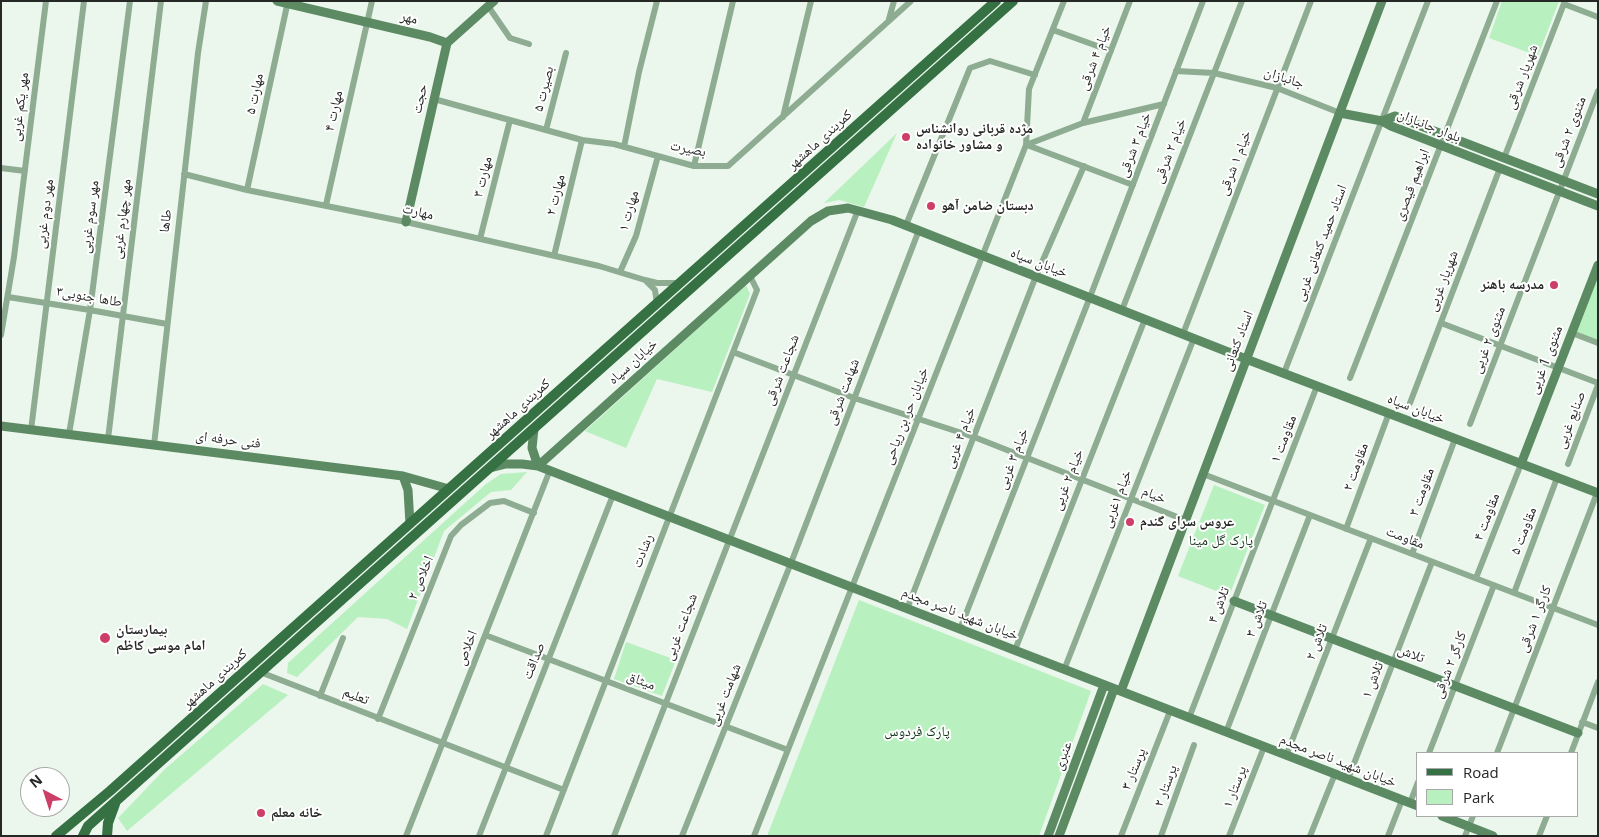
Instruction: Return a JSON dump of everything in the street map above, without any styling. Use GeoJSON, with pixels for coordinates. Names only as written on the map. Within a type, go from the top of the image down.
{"type":"FeatureCollection","features":[{"type":"Feature","properties":{"kind":"main road","name":"کمربندی ماهشهر"},"geometry":{"type":"LineString","coordinates":[[56,836],[410,524],[996,1]]}},
{"type":"Feature","properties":{"kind":"main road","name":"کمربندی ماهشهر"},"geometry":{"type":"LineString","coordinates":[[84,834],[88,826],[1013,1]]}},
{"type":"Feature","properties":{"kind":"main road"},"geometry":{"type":"LineString","coordinates":[[107,836],[108,823],[116,803]]}},
{"type":"Feature","properties":{"kind":"main road"},"geometry":{"type":"LineString","coordinates":[[73,822],[75,827],[84,834]]}},
{"type":"Feature","properties":{"kind":"street","name":"مهر یکم غربی"},"geometry":{"type":"LineString","coordinates":[[1,335],[25,171],[46,1]]}},
{"type":"Feature","properties":{"kind":"street","name":"مهر دوم غربی"},"geometry":{"type":"LineString","coordinates":[[31,430],[84,1]]}},
{"type":"Feature","properties":{"kind":"street","name":"مهر سوم غربی"},"geometry":{"type":"LineString","coordinates":[[69,434],[90,310],[130,1]]}},
{"type":"Feature","properties":{"kind":"street","name":"مهر چهارم غربی"},"geometry":{"type":"LineString","coordinates":[[108,439],[161,1]]}},
{"type":"Feature","properties":{"kind":"street","name":"طاها"},"geometry":{"type":"LineString","coordinates":[[154,445],[198,53],[206,1]]}},
{"type":"Feature","properties":{"kind":"street","name":"مهر"},"geometry":{"type":"LineString","coordinates":[[277,1],[430,37],[447,43]]}},
{"type":"Feature","properties":{"kind":"street","name":"مهارت ۴"},"geometry":{"type":"LineString","coordinates":[[326,205],[372,1]]}},
{"type":"Feature","properties":{"kind":"street"},"geometry":{"type":"LineString","coordinates":[[624,147],[639,72],[657,1]]}},
{"type":"Feature","properties":{"kind":"street"},"geometry":{"type":"LineString","coordinates":[[694,166],[733,1]]}},
{"type":"Feature","properties":{"kind":"street"},"geometry":{"type":"LineString","coordinates":[[783,118],[811,1]]}},
{"type":"Feature","properties":{"kind":"street"},"geometry":{"type":"LineString","coordinates":[[889,21],[894,1]]}},
{"type":"Feature","properties":{"kind":"street","name":"بصیرت"},"geometry":{"type":"LineString","coordinates":[[434,99],[582,140],[624,147],[694,166],[728,166],[911,1]]}},
{"type":"Feature","properties":{"kind":"street","name":"خیابان حر بن ریاحی"},"geometry":{"type":"LineString","coordinates":[[754,836],[1026,145],[1029,90],[1064,1]]}},
{"type":"Feature","properties":{"kind":"street","name":"خیام ۴ شرقی"},"geometry":{"type":"LineString","coordinates":[[1083,123],[1130,1]]}},
{"type":"Feature","properties":{"kind":"street","name":"خیام ۳ شرقی"},"geometry":{"type":"LineString","coordinates":[[1090,297],[1203,1]]}},
{"type":"Feature","properties":{"kind":"street","name":"خیام ۲ شرقی"},"geometry":{"type":"LineString","coordinates":[[1122,310],[1242,1]]}},
{"type":"Feature","properties":{"kind":"street","name":"خیام ۱ شرقی"},"geometry":{"type":"LineString","coordinates":[[1183,334],[1310,1]]}},
{"type":"Feature","properties":{"kind":"street","name":"استاد کنعانی"},"geometry":{"type":"LineString","coordinates":[[1117,690],[1203,474],[1382,1]]}},
{"type":"Feature","properties":{"kind":"street","name":"استاد حمید کنعانی غربی"},"geometry":{"type":"LineString","coordinates":[[1284,373],[1428,1]]}},
{"type":"Feature","properties":{"kind":"street","name":"ابراهیم قیصری"},"geometry":{"type":"LineString","coordinates":[[1350,378],[1497,1]]}},
{"type":"Feature","properties":{"kind":"street","name":"مهارت ۵"},"geometry":{"type":"LineString","coordinates":[[247,190],[288,3]]}},
{"type":"Feature","properties":{"kind":"street"},"geometry":{"type":"LineString","coordinates":[[1564,3],[1598,17]]}},
{"type":"Feature","properties":{"kind":"street","name":"شهریار شرقی"},"geometry":{"type":"LineString","coordinates":[[1504,158],[1564,3]]}},
{"type":"Feature","properties":{"kind":"street"},"geometry":{"type":"LineString","coordinates":[[447,43],[491,4],[507,35],[510,38],[529,44]]}},
{"type":"Feature","properties":{"kind":"street"},"geometry":{"type":"LineString","coordinates":[[1052,30],[1111,51]]}},
{"type":"Feature","properties":{"kind":"street","name":"حجت"},"geometry":{"type":"LineString","coordinates":[[406,222],[447,43]]}},
{"type":"Feature","properties":{"kind":"street","name":"بصیرت ۵"},"geometry":{"type":"LineString","coordinates":[[546,130],[566,53]]}},
{"type":"Feature","properties":{"kind":"street"},"geometry":{"type":"LineString","coordinates":[[906,225],[970,68],[990,61],[1034,75]]}},
{"type":"Feature","properties":{"kind":"street","name":"جانبازان"},"geometry":{"type":"LineString","coordinates":[[1176,71],[1214,73],[1277,88],[1340,113],[1382,121]]}},
{"type":"Feature","properties":{"kind":"street","name":"مثنوی ۲ شرقی"},"geometry":{"type":"LineString","coordinates":[[1563,181],[1598,91]]}},
{"type":"Feature","properties":{"kind":"street"},"geometry":{"type":"LineString","coordinates":[[1026,145],[1083,123],[1164,104]]}},
{"type":"Feature","properties":{"kind":"street","name":"بلوار جانبازان"},"geometry":{"type":"LineString","coordinates":[[1382,121],[1395,116],[1598,194]]}},
{"type":"Feature","properties":{"kind":"street","name":"مهارت ۳"},"geometry":{"type":"LineString","coordinates":[[480,239],[510,120]]}},
{"type":"Feature","properties":{"kind":"street","name":"بلوار جانبازان"},"geometry":{"type":"LineString","coordinates":[[1382,121],[1598,206]]}},
{"type":"Feature","properties":{"kind":"street","name":"مهارت ۲"},"geometry":{"type":"LineString","coordinates":[[554,256],[582,140]]}},
{"type":"Feature","properties":{"kind":"street"},"geometry":{"type":"LineString","coordinates":[[1026,145],[1133,185]]}},
{"type":"Feature","properties":{"kind":"street","name":"مهارت ۱"},"geometry":{"type":"LineString","coordinates":[[620,272],[636,236],[658,156]]}},
{"type":"Feature","properties":{"kind":"street"},"geometry":{"type":"LineString","coordinates":[[1036,276],[1084,166]]}},
{"type":"Feature","properties":{"kind":"street"},"geometry":{"type":"LineString","coordinates":[[1,168],[25,171]]}},
{"type":"Feature","properties":{"kind":"street","name":"شهریار غربی"},"geometry":{"type":"LineString","coordinates":[[1410,403],[1500,168]]}},
{"type":"Feature","properties":{"kind":"street","name":"مهارت"},"geometry":{"type":"LineString","coordinates":[[184,174],[247,190],[406,222],[554,256],[658,283],[680,283]]}},
{"type":"Feature","properties":{"kind":"street","name":"مثنوی ۲ غربی"},"geometry":{"type":"LineString","coordinates":[[1470,424],[1563,181]]}},
{"type":"Feature","properties":{"kind":"street","name":"خیابان سپاه"},"geometry":{"type":"LineString","coordinates":[[538,466],[819,215],[838,208],[858,210],[906,225],[1246,359],[1598,493]]}},
{"type":"Feature","properties":{"kind":"street","name":"شجاعت شرقی"},"geometry":{"type":"LineString","coordinates":[[729,540],[858,210]]}},
{"type":"Feature","properties":{"kind":"street","name":"شهامت شرقی"},"geometry":{"type":"LineString","coordinates":[[790,563],[919,230]]}},
{"type":"Feature","properties":{"kind":"street","name":"مثنوی 1 غربی"},"geometry":{"type":"LineString","coordinates":[[1521,464],[1596,277],[1598,265]]}},
{"type":"Feature","properties":{"kind":"street","name":"رشادت"},"geometry":{"type":"LineString","coordinates":[[546,836],[757,290],[750,276]]}},
{"type":"Feature","properties":{"kind":"street","name":"خیام ۴ غربی"},"geometry":{"type":"LineString","coordinates":[[907,609],[1036,276]]}},
{"type":"Feature","properties":{"kind":"street"},"geometry":{"type":"LineString","coordinates":[[645,280],[655,290],[657,304]]}},
{"type":"Feature","properties":{"kind":"street","name":"طاها جنوبی۳"},"geometry":{"type":"LineString","coordinates":[[8,297],[167,324]]}},
{"type":"Feature","properties":{"kind":"street","name":"خیام ۳ غربی"},"geometry":{"type":"LineString","coordinates":[[960,629],[1090,297]]}},
{"type":"Feature","properties":{"kind":"street","name":"خیام ۲ غربی"},"geometry":{"type":"LineString","coordinates":[[1015,650],[1145,319]]}},
{"type":"Feature","properties":{"kind":"street"},"geometry":{"type":"LineString","coordinates":[[1440,323],[1598,384]]}},
{"type":"Feature","properties":{"kind":"street"},"geometry":{"type":"LineString","coordinates":[[1572,333],[1598,343]]}},
{"type":"Feature","properties":{"kind":"street","name":"خیام ۱غربی"},"geometry":{"type":"LineString","coordinates":[[1064,670],[1194,338]]}},
{"type":"Feature","properties":{"kind":"street","name":"خیام"},"geometry":{"type":"LineString","coordinates":[[733,352],[854,398],[974,437],[1185,520]]}},
{"type":"Feature","properties":{"kind":"street","name":"صنایع غربی"},"geometry":{"type":"LineString","coordinates":[[1568,464],[1598,384]]}},
{"type":"Feature","properties":{"kind":"street","name":"مقاومت ۱"},"geometry":{"type":"LineString","coordinates":[[1273,501],[1318,386]]}},
{"type":"Feature","properties":{"kind":"street","name":"مقاومت ۲"},"geometry":{"type":"LineString","coordinates":[[1346,528],[1389,414]]}},
{"type":"Feature","properties":{"kind":"street","name":"فنی حرفه ای"},"geometry":{"type":"LineString","coordinates":[[1,426],[403,476],[449,489]]}},
{"type":"Feature","properties":{"kind":"street"},"geometry":{"type":"LineString","coordinates":[[534,429],[532,448],[538,466]]}},
{"type":"Feature","properties":{"kind":"street","name":"مقاومت ۳"},"geometry":{"type":"LineString","coordinates":[[1412,554],[1455,439]]}},
{"type":"Feature","properties":{"kind":"street","name":"خیابان شهید ناصر مجدم"},"geometry":{"type":"LineString","coordinates":[[490,468],[522,464],[550,470],[1410,803]]}},
{"type":"Feature","properties":{"kind":"street","name":"مقاومت ۴"},"geometry":{"type":"LineString","coordinates":[[1476,578],[1521,464]]}},
{"type":"Feature","properties":{"kind":"street","name":"اخلاص"},"geometry":{"type":"LineString","coordinates":[[406,836],[550,470]]}},
{"type":"Feature","properties":{"kind":"street","name":"مقاومت"},"geometry":{"type":"LineString","coordinates":[[1203,474],[1598,625]]}},
{"type":"Feature","properties":{"kind":"street"},"geometry":{"type":"LineString","coordinates":[[403,476],[408,490],[410,524]]}},
{"type":"Feature","properties":{"kind":"street","name":"مقاومت ۵"},"geometry":{"type":"LineString","coordinates":[[1514,593],[1557,478]]}},
{"type":"Feature","properties":{"kind":"street","name":"کارگر ۱ شرقی"},"geometry":{"type":"LineString","coordinates":[[1497,752],[1598,493]]}},
{"type":"Feature","properties":{"kind":"street","name":"صداقت"},"geometry":{"type":"LineString","coordinates":[[479,836],[613,495]]}},
{"type":"Feature","properties":{"kind":"street","name":"اخلاص ۲"},"geometry":{"type":"LineString","coordinates":[[378,719],[451,536],[461,525],[490,503],[504,501],[534,513]]}},
{"type":"Feature","properties":{"kind":"street","name":"تلاش ۴"},"geometry":{"type":"LineString","coordinates":[[1189,718],[1273,501]]}},
{"type":"Feature","properties":{"kind":"street","name":"تلاش ۳"},"geometry":{"type":"LineString","coordinates":[[1226,732],[1310,515]]}},
{"type":"Feature","properties":{"kind":"street","name":"تلاش ۲"},"geometry":{"type":"LineString","coordinates":[[1286,756],[1371,538]]}},
{"type":"Feature","properties":{"kind":"street","name":"شجاعت غربی"},"geometry":{"type":"LineString","coordinates":[[614,836],[729,540]]}},
{"type":"Feature","properties":{"kind":"street","name":"تلاش ۱"},"geometry":{"type":"LineString","coordinates":[[1348,779],[1432,562]]}},
{"type":"Feature","properties":{"kind":"street","name":"شهامت غربی"},"geometry":{"type":"LineString","coordinates":[[682,836],[790,563]]}},
{"type":"Feature","properties":{"kind":"street","name":"کارگر ۲ شرقی"},"geometry":{"type":"LineString","coordinates":[[1429,752],[1494,585]]}},
{"type":"Feature","properties":{"kind":"street","name":"تلاش"},"geometry":{"type":"LineString","coordinates":[[1234,601],[1578,732]]}},
{"type":"Feature","properties":{"kind":"street","name":"میثاق"},"geometry":{"type":"LineString","coordinates":[[485,635],[788,750]]}},
{"type":"Feature","properties":{"kind":"street"},"geometry":{"type":"LineString","coordinates":[[320,696],[343,638]]}},
{"type":"Feature","properties":{"kind":"street","name":"تعلیم"},"geometry":{"type":"LineString","coordinates":[[260,672],[564,790]]}},
{"type":"Feature","properties":{"kind":"street"},"geometry":{"type":"LineString","coordinates":[[1570,752],[1598,682]]}},
{"type":"Feature","properties":{"kind":"street","name":"عنبری"},"geometry":{"type":"LineString","coordinates":[[1048,836],[1104,685]]}},
{"type":"Feature","properties":{"kind":"street","name":"عنبری"},"geometry":{"type":"LineString","coordinates":[[1059,836],[1117,690]]}},
{"type":"Feature","properties":{"kind":"street","name":"پرستار ۳"},"geometry":{"type":"LineString","coordinates":[[1120,836],[1170,711]]}},
{"type":"Feature","properties":{"kind":"street"},"geometry":{"type":"LineString","coordinates":[[1582,722],[1598,728]]}},
{"type":"Feature","properties":{"kind":"street","name":"پرستار ۲"},"geometry":{"type":"LineString","coordinates":[[1161,836],[1194,745]]}},
{"type":"Feature","properties":{"kind":"street","name":"پرستار ۱"},"geometry":{"type":"LineString","coordinates":[[1229,836],[1264,747]]}},
{"type":"Feature","properties":{"kind":"street"},"geometry":{"type":"LineString","coordinates":[[1310,836],[1335,774]]}},
{"type":"Feature","properties":{"kind":"street"},"geometry":{"type":"LineString","coordinates":[[1388,836],[1410,803],[1416,787]]}},
{"type":"Feature","properties":{"kind":"street"},"geometry":{"type":"LineString","coordinates":[[1445,817],[1493,836]]}},
{"type":"Feature","properties":{"kind":"street"},"geometry":{"type":"LineString","coordinates":[[1465,836],[1473,817]]}},
{"type":"Feature","properties":{"kind":"street"},"geometry":{"type":"LineString","coordinates":[[1539,836],[1547,817]]}},
{"type":"Feature","properties":{"kind":"green space"},"geometry":{"type":"Polygon","coordinates":[[[1502,1],[1559,1],[1538,56],[1489,38],[1502,1]]]}},
{"type":"Feature","properties":{"kind":"green space"},"geometry":{"type":"Polygon","coordinates":[[[897,133],[864,207],[839,200],[824,203],[897,133]]]}},
{"type":"Feature","properties":{"kind":"green space"},"geometry":{"type":"Polygon","coordinates":[[[1596,280],[1598,281],[1598,341],[1576,332],[1596,280]]]}},
{"type":"Feature","properties":{"kind":"green space"},"geometry":{"type":"Polygon","coordinates":[[[746,285],[750,294],[712,392],[657,379],[626,448],[585,431],[746,285]]]}},
{"type":"Feature","properties":{"kind":"green space"},"geometry":{"type":"Polygon","coordinates":[[[527,472],[511,490],[491,492],[444,531],[407,629],[387,619],[358,617],[297,677],[287,673],[288,663],[486,484],[501,474],[527,472]]]}},
{"type":"Feature","properties":{"kind":"green space","name":"پارک گل مینا"},"geometry":{"type":"Polygon","coordinates":[[[1214,485],[1265,505],[1229,596],[1178,576],[1214,485]]]}},
{"type":"Feature","properties":{"kind":"green space","name":"پارک فردوس"},"geometry":{"type":"Polygon","coordinates":[[[859,600],[1091,691],[1039,836],[767,836],[859,600]]]}},
{"type":"Feature","properties":{"kind":"green space"},"geometry":{"type":"Polygon","coordinates":[[[626,642],[676,660],[662,696],[614,679],[626,642]]]}},
{"type":"Feature","properties":{"kind":"green space"},"geometry":{"type":"Polygon","coordinates":[[[263,684],[288,695],[127,831],[118,818],[165,769],[263,684]]]}},
{"type":"Feature","properties":{"kind":"place","name":"مژده قربانی روانشناس و مشاور خانواده"},"geometry":{"type":"Point","coordinates":[906,137]}},
{"type":"Feature","properties":{"kind":"place","name":"دبستان ضامن آهو"},"geometry":{"type":"Point","coordinates":[931,206]}},
{"type":"Feature","properties":{"kind":"place","name":"مدرسه باهنر"},"geometry":{"type":"Point","coordinates":[1554,285]}},
{"type":"Feature","properties":{"kind":"place","name":"عروس سرای گندم"},"geometry":{"type":"Point","coordinates":[1130,522]}},
{"type":"Feature","properties":{"kind":"place","name":"بیمارستان امام موسی کاظم"},"geometry":{"type":"Point","coordinates":[105,638]}},
{"type":"Feature","properties":{"kind":"place","name":"خانه معلم"},"geometry":{"type":"Point","coordinates":[261,813]}}]}
